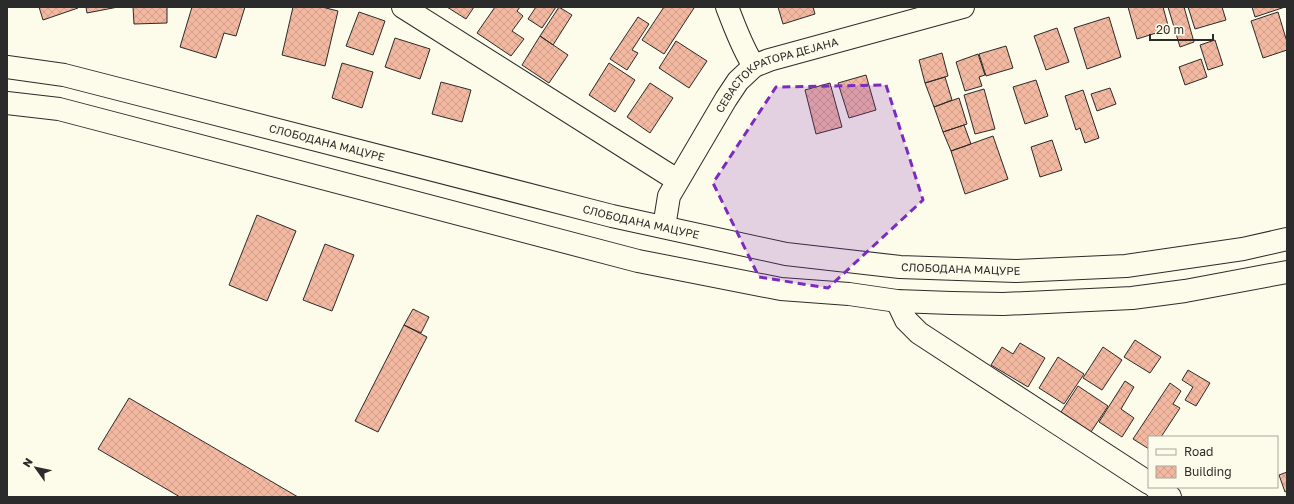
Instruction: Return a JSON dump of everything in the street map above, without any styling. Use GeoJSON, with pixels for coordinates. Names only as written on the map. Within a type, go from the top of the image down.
{"type":"FeatureCollection","features":[{"type":"Feature","properties":{"kind":"street"},"geometry":{"type":"LineString","coordinates":[[403,7],[677,180]]}},
{"type":"Feature","properties":{"kind":"street"},"geometry":{"type":"LineString","coordinates":[[727,7],[741,42],[754,66]]}},
{"type":"Feature","properties":{"kind":"street","name":"СЕВАСТОКРАТОРА ДЕЈАНА"},"geometry":{"type":"LineString","coordinates":[[664,227],[669,196],[677,180],[738,80],[754,66],[769,60],[963,7]]}},
{"type":"Feature","properties":{"kind":"street","name":"СЛОБОДАНА МАЦУРЕ"},"geometry":{"type":"LineString","coordinates":[[7,66],[64,74],[597,212],[786,254],[900,267],[959,270],[1016,270],[1126,266],[1236,250],[1287,239]]}},
{"type":"Feature","properties":{"kind":"street"},"geometry":{"type":"LineString","coordinates":[[7,103],[59,109],[638,261],[781,289],[849,294],[897,301],[1003,304],[1132,298],[1287,272]]}},
{"type":"Feature","properties":{"kind":"street"},"geometry":{"type":"LineString","coordinates":[[897,301],[906,320],[918,333],[1148,482]]}},
{"type":"Feature","properties":{"kind":"street"},"geometry":{"type":"LineString","coordinates":[[1156,488],[1170,497]]}},
{"type":"Feature","properties":{"kind":"highlighted area"},"geometry":{"type":"Polygon","coordinates":[[[886,85],[923,200],[828,288],[759,277],[713,183],[776,87],[886,85]]]}},
{"type":"Feature","properties":{"kind":"building"},"geometry":{"type":"Polygon","coordinates":[[[39,7],[77,7],[78,8],[43,20],[39,7]]]}},
{"type":"Feature","properties":{"kind":"building"},"geometry":{"type":"Polygon","coordinates":[[[86,7],[118,7],[87,13],[86,7]]]}},
{"type":"Feature","properties":{"kind":"building"},"geometry":{"type":"Polygon","coordinates":[[[133,7],[167,7],[167,23],[134,24],[133,7]]]}},
{"type":"Feature","properties":{"kind":"building"},"geometry":{"type":"Polygon","coordinates":[[[192,7],[245,7],[236,36],[224,33],[216,58],[180,47],[192,7]]]}},
{"type":"Feature","properties":{"kind":"building"},"geometry":{"type":"Polygon","coordinates":[[[293,7],[322,7],[338,11],[325,66],[282,55],[293,7]]]}},
{"type":"Feature","properties":{"kind":"building"},"geometry":{"type":"Polygon","coordinates":[[[447,7],[474,7],[466,19],[447,7]]]}},
{"type":"Feature","properties":{"kind":"building"},"geometry":{"type":"Polygon","coordinates":[[[495,7],[520,7],[517,11],[523,16],[512,31],[524,39],[511,56],[477,33],[495,7]]]}},
{"type":"Feature","properties":{"kind":"building"},"geometry":{"type":"Polygon","coordinates":[[[536,7],[556,7],[542,28],[528,19],[536,7]]]}},
{"type":"Feature","properties":{"kind":"building"},"geometry":{"type":"Polygon","coordinates":[[[559,7],[572,15],[553,45],[540,36],[559,7]]]}},
{"type":"Feature","properties":{"kind":"building"},"geometry":{"type":"Polygon","coordinates":[[[664,7],[694,8],[664,54],[642,40],[664,7]]]}},
{"type":"Feature","properties":{"kind":"building"},"geometry":{"type":"Polygon","coordinates":[[[778,7],[813,7],[815,14],[783,24],[778,7]]]}},
{"type":"Feature","properties":{"kind":"building"},"geometry":{"type":"Polygon","coordinates":[[[1128,7],[1163,7],[1169,29],[1137,39],[1128,7]]]}},
{"type":"Feature","properties":{"kind":"building"},"geometry":{"type":"Polygon","coordinates":[[[1168,7],[1184,7],[1194,42],[1180,47],[1168,7]]]}},
{"type":"Feature","properties":{"kind":"building"},"geometry":{"type":"Polygon","coordinates":[[[1188,7],[1222,7],[1226,20],[1195,29],[1188,7]]]}},
{"type":"Feature","properties":{"kind":"building"},"geometry":{"type":"Polygon","coordinates":[[[1252,7],[1285,7],[1255,17],[1252,7]]]}},
{"type":"Feature","properties":{"kind":"building"},"geometry":{"type":"Polygon","coordinates":[[[359,12],[385,21],[373,55],[346,46],[359,12]]]}},
{"type":"Feature","properties":{"kind":"building"},"geometry":{"type":"Polygon","coordinates":[[[1278,12],[1287,42],[1287,50],[1263,58],[1251,21],[1278,12]]]}},
{"type":"Feature","properties":{"kind":"building"},"geometry":{"type":"Polygon","coordinates":[[[638,17],[649,24],[632,50],[638,53],[627,70],[610,59],[638,17]]]}},
{"type":"Feature","properties":{"kind":"building"},"geometry":{"type":"Polygon","coordinates":[[[1109,17],[1121,57],[1087,69],[1074,28],[1109,17]]]}},
{"type":"Feature","properties":{"kind":"building"},"geometry":{"type":"Polygon","coordinates":[[[1057,28],[1069,62],[1046,70],[1034,36],[1057,28]]]}},
{"type":"Feature","properties":{"kind":"building"},"geometry":{"type":"Polygon","coordinates":[[[540,36],[568,55],[549,83],[522,65],[540,36]]]}},
{"type":"Feature","properties":{"kind":"building"},"geometry":{"type":"Polygon","coordinates":[[[395,38],[430,49],[420,79],[385,67],[395,38]]]}},
{"type":"Feature","properties":{"kind":"building"},"geometry":{"type":"Polygon","coordinates":[[[1215,40],[1223,65],[1208,70],[1200,45],[1215,40]]]}},
{"type":"Feature","properties":{"kind":"building"},"geometry":{"type":"Polygon","coordinates":[[[676,41],[707,61],[689,88],[659,68],[676,41]]]}},
{"type":"Feature","properties":{"kind":"building"},"geometry":{"type":"Polygon","coordinates":[[[1006,46],[1013,68],[986,76],[979,54],[1006,46]]]}},
{"type":"Feature","properties":{"kind":"building"},"geometry":{"type":"Polygon","coordinates":[[[942,53],[948,76],[925,83],[919,60],[942,53]]]}},
{"type":"Feature","properties":{"kind":"building"},"geometry":{"type":"Polygon","coordinates":[[[978,54],[985,75],[979,77],[982,86],[965,91],[956,62],[978,54]]]}},
{"type":"Feature","properties":{"kind":"building"},"geometry":{"type":"Polygon","coordinates":[[[1201,59],[1207,77],[1185,85],[1179,67],[1201,59]]]}},
{"type":"Feature","properties":{"kind":"building"},"geometry":{"type":"Polygon","coordinates":[[[342,63],[373,72],[362,108],[332,98],[342,63]]]}},
{"type":"Feature","properties":{"kind":"building"},"geometry":{"type":"Polygon","coordinates":[[[609,63],[635,80],[615,112],[589,95],[609,63]]]}},
{"type":"Feature","properties":{"kind":"building"},"geometry":{"type":"Polygon","coordinates":[[[866,75],[876,110],[849,118],[838,83],[866,75]]]}},
{"type":"Feature","properties":{"kind":"building"},"geometry":{"type":"Polygon","coordinates":[[[945,77],[952,100],[934,107],[925,83],[945,77]]]}},
{"type":"Feature","properties":{"kind":"building"},"geometry":{"type":"Polygon","coordinates":[[[1036,80],[1048,116],[1025,124],[1013,87],[1036,80]]]}},
{"type":"Feature","properties":{"kind":"building"},"geometry":{"type":"Polygon","coordinates":[[[441,82],[471,90],[462,122],[432,114],[441,82]]]}},
{"type":"Feature","properties":{"kind":"building"},"geometry":{"type":"Polygon","coordinates":[[[650,83],[673,98],[650,133],[627,117],[650,83]]]}},
{"type":"Feature","properties":{"kind":"building"},"geometry":{"type":"Polygon","coordinates":[[[830,83],[842,127],[816,134],[805,90],[830,83]]]}},
{"type":"Feature","properties":{"kind":"building"},"geometry":{"type":"Polygon","coordinates":[[[1110,88],[1116,104],[1097,111],[1091,94],[1110,88]]]}},
{"type":"Feature","properties":{"kind":"building"},"geometry":{"type":"Polygon","coordinates":[[[984,89],[995,129],[975,134],[964,95],[984,89]]]}},
{"type":"Feature","properties":{"kind":"building"},"geometry":{"type":"Polygon","coordinates":[[[1083,90],[1099,138],[1085,143],[1080,128],[1076,130],[1065,96],[1083,90]]]}},
{"type":"Feature","properties":{"kind":"building"},"geometry":{"type":"Polygon","coordinates":[[[959,98],[967,124],[943,132],[934,107],[959,98]]]}},
{"type":"Feature","properties":{"kind":"building"},"geometry":{"type":"Polygon","coordinates":[[[964,125],[971,144],[951,151],[943,132],[964,125]]]}},
{"type":"Feature","properties":{"kind":"building"},"geometry":{"type":"Polygon","coordinates":[[[993,136],[1008,179],[965,194],[951,151],[993,136]]]}},
{"type":"Feature","properties":{"kind":"building"},"geometry":{"type":"Polygon","coordinates":[[[1052,140],[1062,170],[1040,177],[1031,147],[1052,140]]]}},
{"type":"Feature","properties":{"kind":"building"},"geometry":{"type":"Polygon","coordinates":[[[257,215],[296,231],[267,301],[229,285],[257,215]]]}},
{"type":"Feature","properties":{"kind":"building"},"geometry":{"type":"Polygon","coordinates":[[[325,244],[354,255],[332,311],[303,300],[325,244]]]}},
{"type":"Feature","properties":{"kind":"building"},"geometry":{"type":"Polygon","coordinates":[[[413,309],[429,317],[421,333],[404,325],[413,309]]]}},
{"type":"Feature","properties":{"kind":"building"},"geometry":{"type":"Polygon","coordinates":[[[404,325],[427,337],[378,432],[355,421],[404,325]]]}},
{"type":"Feature","properties":{"kind":"building"},"geometry":{"type":"Polygon","coordinates":[[[1135,340],[1161,357],[1150,373],[1124,357],[1135,340]]]}},
{"type":"Feature","properties":{"kind":"building"},"geometry":{"type":"Polygon","coordinates":[[[1020,343],[1045,358],[1028,387],[991,365],[1002,347],[1013,354],[1020,343]]]}},
{"type":"Feature","properties":{"kind":"building"},"geometry":{"type":"Polygon","coordinates":[[[1103,347],[1122,360],[1102,390],[1083,378],[1103,347]]]}},
{"type":"Feature","properties":{"kind":"building"},"geometry":{"type":"Polygon","coordinates":[[[1058,357],[1084,374],[1064,404],[1039,388],[1058,357]]]}},
{"type":"Feature","properties":{"kind":"building"},"geometry":{"type":"Polygon","coordinates":[[[1188,370],[1210,383],[1196,406],[1185,400],[1193,387],[1182,380],[1188,370]]]}},
{"type":"Feature","properties":{"kind":"building"},"geometry":{"type":"Polygon","coordinates":[[[1125,381],[1134,387],[1121,409],[1134,418],[1122,437],[1099,422],[1125,381]]]}},
{"type":"Feature","properties":{"kind":"building"},"geometry":{"type":"Polygon","coordinates":[[[1170,383],[1181,391],[1173,404],[1180,408],[1162,436],[1148,436],[1148,448],[1133,439],[1170,383]]]}},
{"type":"Feature","properties":{"kind":"building"},"geometry":{"type":"Polygon","coordinates":[[[1078,386],[1108,406],[1091,432],[1061,412],[1078,386]]]}},
{"type":"Feature","properties":{"kind":"building"},"geometry":{"type":"Polygon","coordinates":[[[129,398],[298,497],[180,497],[98,449],[129,398]]]}},
{"type":"Feature","properties":{"kind":"building"},"geometry":{"type":"Polygon","coordinates":[[[1287,472],[1287,491],[1285,492],[1279,475],[1287,472]]]}}]}
